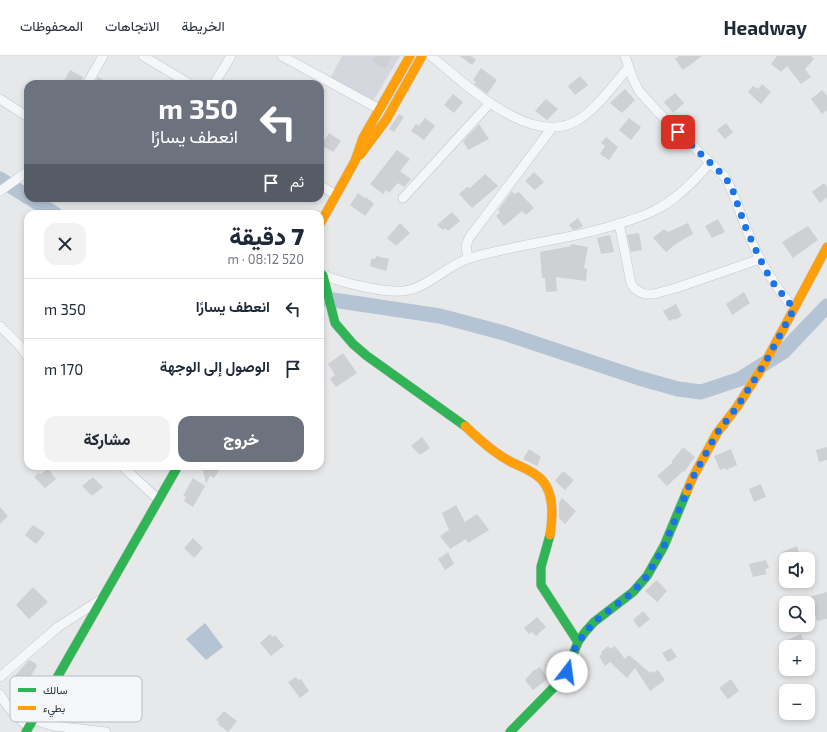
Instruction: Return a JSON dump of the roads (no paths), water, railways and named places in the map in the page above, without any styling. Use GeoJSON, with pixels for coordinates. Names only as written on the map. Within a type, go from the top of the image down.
{"type":"FeatureCollection","features":[{"type":"Feature","properties":{"kind":"street"},"geometry":{"type":"LineString","coordinates":[[89,80],[103,56]]}},
{"type":"Feature","properties":{"kind":"street"},"geometry":{"type":"LineString","coordinates":[[143,56],[183,80]]}},
{"type":"Feature","properties":{"kind":"street"},"geometry":{"type":"LineString","coordinates":[[216,80],[231,56]]}},
{"type":"Feature","properties":{"kind":"street"},"geometry":{"type":"LineString","coordinates":[[282,56],[319,80]]}},
{"type":"Feature","properties":{"kind":"street"},"geometry":{"type":"LineString","coordinates":[[324,217],[355,161],[363,138],[410,56]]}},
{"type":"Feature","properties":{"kind":"street"},"geometry":{"type":"LineString","coordinates":[[355,161],[370,144],[422,56]]}},
{"type":"Feature","properties":{"kind":"street"},"geometry":{"type":"LineString","coordinates":[[431,56],[490,103],[513,118],[551,129],[567,126],[580,119],[597,104],[629,67]]}},
{"type":"Feature","properties":{"kind":"street"},"geometry":{"type":"LineString","coordinates":[[625,56],[639,91],[657,111],[725,177],[732,188],[745,226],[760,259],[771,280],[794,309]]}},
{"type":"Feature","properties":{"kind":"street"},"geometry":{"type":"LineString","coordinates":[[324,83],[380,109]]}},
{"type":"Feature","properties":{"kind":"street"},"geometry":{"type":"LineString","coordinates":[[0,99],[24,114]]}},
{"type":"Feature","properties":{"kind":"street"},"geometry":{"type":"LineString","coordinates":[[403,198],[490,103]]}},
{"type":"Feature","properties":{"kind":"street"},"geometry":{"type":"LineString","coordinates":[[468,259],[466,246],[469,238],[551,129]]}},
{"type":"Feature","properties":{"kind":"street"},"geometry":{"type":"LineString","coordinates":[[324,275],[347,282],[390,291],[409,290],[425,283],[468,259],[494,252],[567,238],[619,223],[653,211],[679,195],[710,163]]}},
{"type":"Feature","properties":{"kind":"street"},"geometry":{"type":"LineString","coordinates":[[0,192],[24,174]]}},
{"type":"Feature","properties":{"kind":"street"},"geometry":{"type":"LineString","coordinates":[[324,188],[336,195]]}},
{"type":"Feature","properties":{"kind":"street"},"geometry":{"type":"LineString","coordinates":[[619,223],[631,283],[634,288],[645,294],[654,294],[676,288],[760,259]]}},
{"type":"Feature","properties":{"kind":"street"},"geometry":{"type":"LineString","coordinates":[[510,732],[564,677],[578,642],[594,622],[633,592],[647,576],[664,546],[692,479],[717,433],[737,407],[765,363],[827,247]]}},
{"type":"Feature","properties":{"kind":"street"},"geometry":{"type":"LineString","coordinates":[[324,282],[335,323],[353,344],[366,356],[459,422],[502,458],[513,465],[538,475],[545,481],[548,490],[551,522],[550,536],[540,578],[541,585],[578,642]]}},
{"type":"Feature","properties":{"kind":"street"},"geometry":{"type":"LineString","coordinates":[[0,326],[24,352]]}},
{"type":"Feature","properties":{"kind":"street"},"geometry":{"type":"LineString","coordinates":[[126,470],[159,500]]}},
{"type":"Feature","properties":{"kind":"street"},"geometry":{"type":"LineString","coordinates":[[59,676],[176,470]]}},
{"type":"Feature","properties":{"kind":"street"},"geometry":{"type":"LineString","coordinates":[[0,677],[58,627],[103,598]]}},
{"type":"Feature","properties":{"kind":"street"},"geometry":{"type":"LineString","coordinates":[[0,694],[10,709]]}},
{"type":"Feature","properties":{"kind":"street"},"geometry":{"type":"LineString","coordinates":[[30,726],[54,726],[106,732]]}},
{"type":"Feature","properties":{"kind":"water"},"geometry":{"type":"Polygon","coordinates":[[[205,623],[223,647],[206,660],[186,639],[205,623]]]}},
{"type":"Feature","properties":{"kind":"waterway"},"geometry":{"type":"LineString","coordinates":[[0,179],[24,194]]}},
{"type":"Feature","properties":{"kind":"waterway"},"geometry":{"type":"LineString","coordinates":[[36,202],[49,210]]}},
{"type":"Feature","properties":{"kind":"waterway"},"geometry":{"type":"LineString","coordinates":[[324,299],[440,316],[504,333],[639,378],[678,389],[701,392],[740,379],[783,352],[827,306]]}}]}
